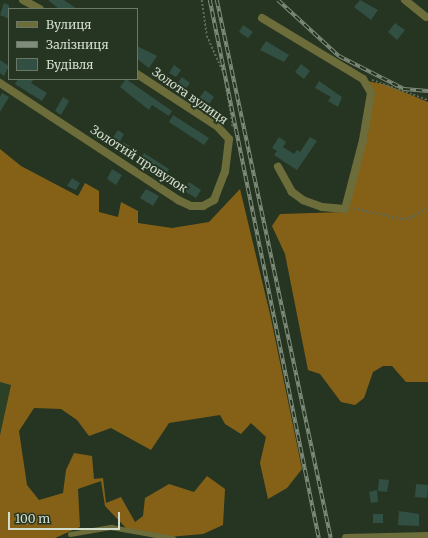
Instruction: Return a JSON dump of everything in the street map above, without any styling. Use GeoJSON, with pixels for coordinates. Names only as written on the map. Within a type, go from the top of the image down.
{"type":"FeatureCollection","features":[{"type":"Feature","properties":{"kind":"street"},"geometry":{"type":"LineString","coordinates":[[23,0],[38,8]]}},
{"type":"Feature","properties":{"kind":"street"},"geometry":{"type":"LineString","coordinates":[[405,0],[426,17]]}},
{"type":"Feature","properties":{"kind":"street"},"geometry":{"type":"LineString","coordinates":[[262,18],[363,79],[371,100],[345,208],[322,207],[303,200],[292,192],[278,167]]}},
{"type":"Feature","properties":{"kind":"street","name":"Золота вулиця"},"geometry":{"type":"LineString","coordinates":[[138,75],[226,136]]}},
{"type":"Feature","properties":{"kind":"street","name":"Золотий провулок"},"geometry":{"type":"LineString","coordinates":[[0,83],[128,168],[191,206],[203,206],[214,200],[220,191],[229,156],[226,136]]}},
{"type":"Feature","properties":{"kind":"street"},"geometry":{"type":"LineString","coordinates":[[346,538],[428,536]]}},
{"type":"Feature","properties":{"kind":"lane"},"geometry":{"type":"LineString","coordinates":[[70,534],[111,527],[173,538]]}},
{"type":"Feature","properties":{"kind":"path"},"geometry":{"type":"LineString","coordinates":[[202,0],[207,36],[224,74],[233,125],[226,136]]}},
{"type":"Feature","properties":{"kind":"path"},"geometry":{"type":"LineString","coordinates":[[363,79],[388,84],[428,100]]}},
{"type":"Feature","properties":{"kind":"path"},"geometry":{"type":"LineString","coordinates":[[345,208],[369,210],[401,220],[410,218],[428,207]]}},
{"type":"Feature","properties":{"kind":"shaded area"},"geometry":{"type":"Polygon","coordinates":[[[367,81],[387,85],[428,102],[428,382],[406,382],[392,366],[383,366],[373,372],[364,398],[355,405],[341,402],[320,374],[308,370],[285,254],[272,226],[280,214],[345,212],[368,134],[367,81]]]}},
{"type":"Feature","properties":{"kind":"shaded area"},"geometry":{"type":"Polygon","coordinates":[[[0,149],[21,166],[78,196],[85,183],[99,191],[99,212],[118,217],[121,202],[138,211],[138,223],[172,228],[209,222],[240,189],[270,314],[302,469],[287,488],[268,499],[260,463],[266,437],[251,423],[241,434],[225,424],[220,415],[169,423],[151,450],[111,428],[89,436],[77,420],[61,409],[34,408],[19,431],[27,485],[39,500],[63,493],[66,470],[74,453],[92,456],[94,479],[103,478],[106,503],[121,497],[135,522],[143,516],[145,498],[169,484],[194,492],[207,476],[225,489],[223,525],[203,534],[157,538],[127,529],[105,506],[101,481],[78,489],[80,527],[55,538],[0,538],[0,435],[11,385],[0,382],[0,149]]]}},
{"type":"Feature","properties":{"kind":"shaded area"},"geometry":{"type":"Polygon","coordinates":[[[0,382],[11,384],[0,435],[0,382]]]}},
{"type":"Feature","properties":{"kind":"building"},"geometry":{"type":"Polygon","coordinates":[[[48,0],[64,0],[76,8],[58,8],[48,0]]]}},
{"type":"Feature","properties":{"kind":"building"},"geometry":{"type":"Polygon","coordinates":[[[360,0],[378,10],[371,20],[354,7],[360,0]]]}},
{"type":"Feature","properties":{"kind":"building"},"geometry":{"type":"Polygon","coordinates":[[[4,3],[9,5],[8,19],[0,15],[4,3]]]}},
{"type":"Feature","properties":{"kind":"building"},"geometry":{"type":"Polygon","coordinates":[[[395,23],[405,30],[397,40],[388,32],[395,23]]]}},
{"type":"Feature","properties":{"kind":"building"},"geometry":{"type":"Polygon","coordinates":[[[243,25],[253,32],[248,38],[239,32],[243,25]]]}},
{"type":"Feature","properties":{"kind":"building"},"geometry":{"type":"Polygon","coordinates":[[[266,41],[289,55],[284,62],[260,50],[266,41]]]}},
{"type":"Feature","properties":{"kind":"building"},"geometry":{"type":"Polygon","coordinates":[[[138,46],[157,56],[149,68],[138,60],[138,46]]]}},
{"type":"Feature","properties":{"kind":"building"},"geometry":{"type":"Polygon","coordinates":[[[0,60],[8,65],[8,68],[4,76],[0,73],[0,60]]]}},
{"type":"Feature","properties":{"kind":"building"},"geometry":{"type":"Polygon","coordinates":[[[301,64],[310,71],[304,79],[295,72],[301,64]]]}},
{"type":"Feature","properties":{"kind":"building"},"geometry":{"type":"Polygon","coordinates":[[[174,65],[181,70],[176,77],[169,73],[174,65]]]}},
{"type":"Feature","properties":{"kind":"building"},"geometry":{"type":"Polygon","coordinates":[[[182,77],[190,83],[182,94],[174,88],[182,77]]]}},
{"type":"Feature","properties":{"kind":"building"},"geometry":{"type":"Polygon","coordinates":[[[17,80],[33,80],[31,83],[47,93],[42,101],[15,84],[17,80]]]}},
{"type":"Feature","properties":{"kind":"building"},"geometry":{"type":"Polygon","coordinates":[[[125,80],[127,80],[172,111],[169,116],[152,105],[149,110],[120,87],[125,80]]]}},
{"type":"Feature","properties":{"kind":"building"},"geometry":{"type":"Polygon","coordinates":[[[319,81],[342,97],[338,107],[328,101],[331,97],[315,88],[319,81]]]}},
{"type":"Feature","properties":{"kind":"building"},"geometry":{"type":"Polygon","coordinates":[[[205,90],[214,97],[207,107],[198,100],[205,90]]]}},
{"type":"Feature","properties":{"kind":"building"},"geometry":{"type":"Polygon","coordinates":[[[2,93],[9,97],[0,112],[0,97],[2,93]]]}},
{"type":"Feature","properties":{"kind":"building"},"geometry":{"type":"Polygon","coordinates":[[[63,97],[69,101],[61,115],[55,111],[63,97]]]}},
{"type":"Feature","properties":{"kind":"building"},"geometry":{"type":"Polygon","coordinates":[[[173,115],[209,138],[204,145],[169,122],[173,115]]]}},
{"type":"Feature","properties":{"kind":"building"},"geometry":{"type":"Polygon","coordinates":[[[100,128],[109,134],[104,143],[94,137],[100,128]]]}},
{"type":"Feature","properties":{"kind":"building"},"geometry":{"type":"Polygon","coordinates":[[[118,130],[124,134],[119,143],[112,139],[118,130]]]}},
{"type":"Feature","properties":{"kind":"building"},"geometry":{"type":"Polygon","coordinates":[[[279,137],[286,142],[283,147],[294,154],[297,150],[300,152],[310,137],[317,141],[297,170],[274,155],[277,151],[272,148],[279,137]]]}},
{"type":"Feature","properties":{"kind":"building"},"geometry":{"type":"Polygon","coordinates":[[[123,142],[133,148],[127,158],[118,152],[123,142]]]}},
{"type":"Feature","properties":{"kind":"building"},"geometry":{"type":"Polygon","coordinates":[[[144,153],[169,169],[162,180],[137,164],[144,153]]]}},
{"type":"Feature","properties":{"kind":"building"},"geometry":{"type":"Polygon","coordinates":[[[112,169],[122,175],[116,185],[107,179],[112,169]]]}},
{"type":"Feature","properties":{"kind":"building"},"geometry":{"type":"Polygon","coordinates":[[[72,178],[80,183],[76,190],[67,186],[72,178]]]}},
{"type":"Feature","properties":{"kind":"building"},"geometry":{"type":"Polygon","coordinates":[[[189,182],[201,190],[196,198],[184,191],[189,182]]]}},
{"type":"Feature","properties":{"kind":"building"},"geometry":{"type":"Polygon","coordinates":[[[146,189],[159,196],[153,206],[140,198],[146,189]]]}},
{"type":"Feature","properties":{"kind":"building"},"geometry":{"type":"Polygon","coordinates":[[[379,479],[389,480],[387,492],[378,491],[379,479]]]}},
{"type":"Feature","properties":{"kind":"building"},"geometry":{"type":"Polygon","coordinates":[[[416,484],[428,485],[427,498],[415,497],[416,484]]]}},
{"type":"Feature","properties":{"kind":"building"},"geometry":{"type":"Polygon","coordinates":[[[377,490],[378,502],[371,503],[369,492],[377,490]]]}},
{"type":"Feature","properties":{"kind":"building"},"geometry":{"type":"Polygon","coordinates":[[[399,511],[419,514],[419,526],[398,525],[399,511]]]}},
{"type":"Feature","properties":{"kind":"building"},"geometry":{"type":"Polygon","coordinates":[[[373,514],[383,514],[383,523],[373,523],[373,514]]]}},
{"type":"Feature","properties":{"kind":"railway"},"geometry":{"type":"LineString","coordinates":[[210,0],[319,538]]}},
{"type":"Feature","properties":{"kind":"railway"},"geometry":{"type":"LineString","coordinates":[[217,0],[331,538]]}},
{"type":"Feature","properties":{"kind":"railway"},"geometry":{"type":"LineString","coordinates":[[278,0],[339,56],[404,89],[428,91]]}}]}
